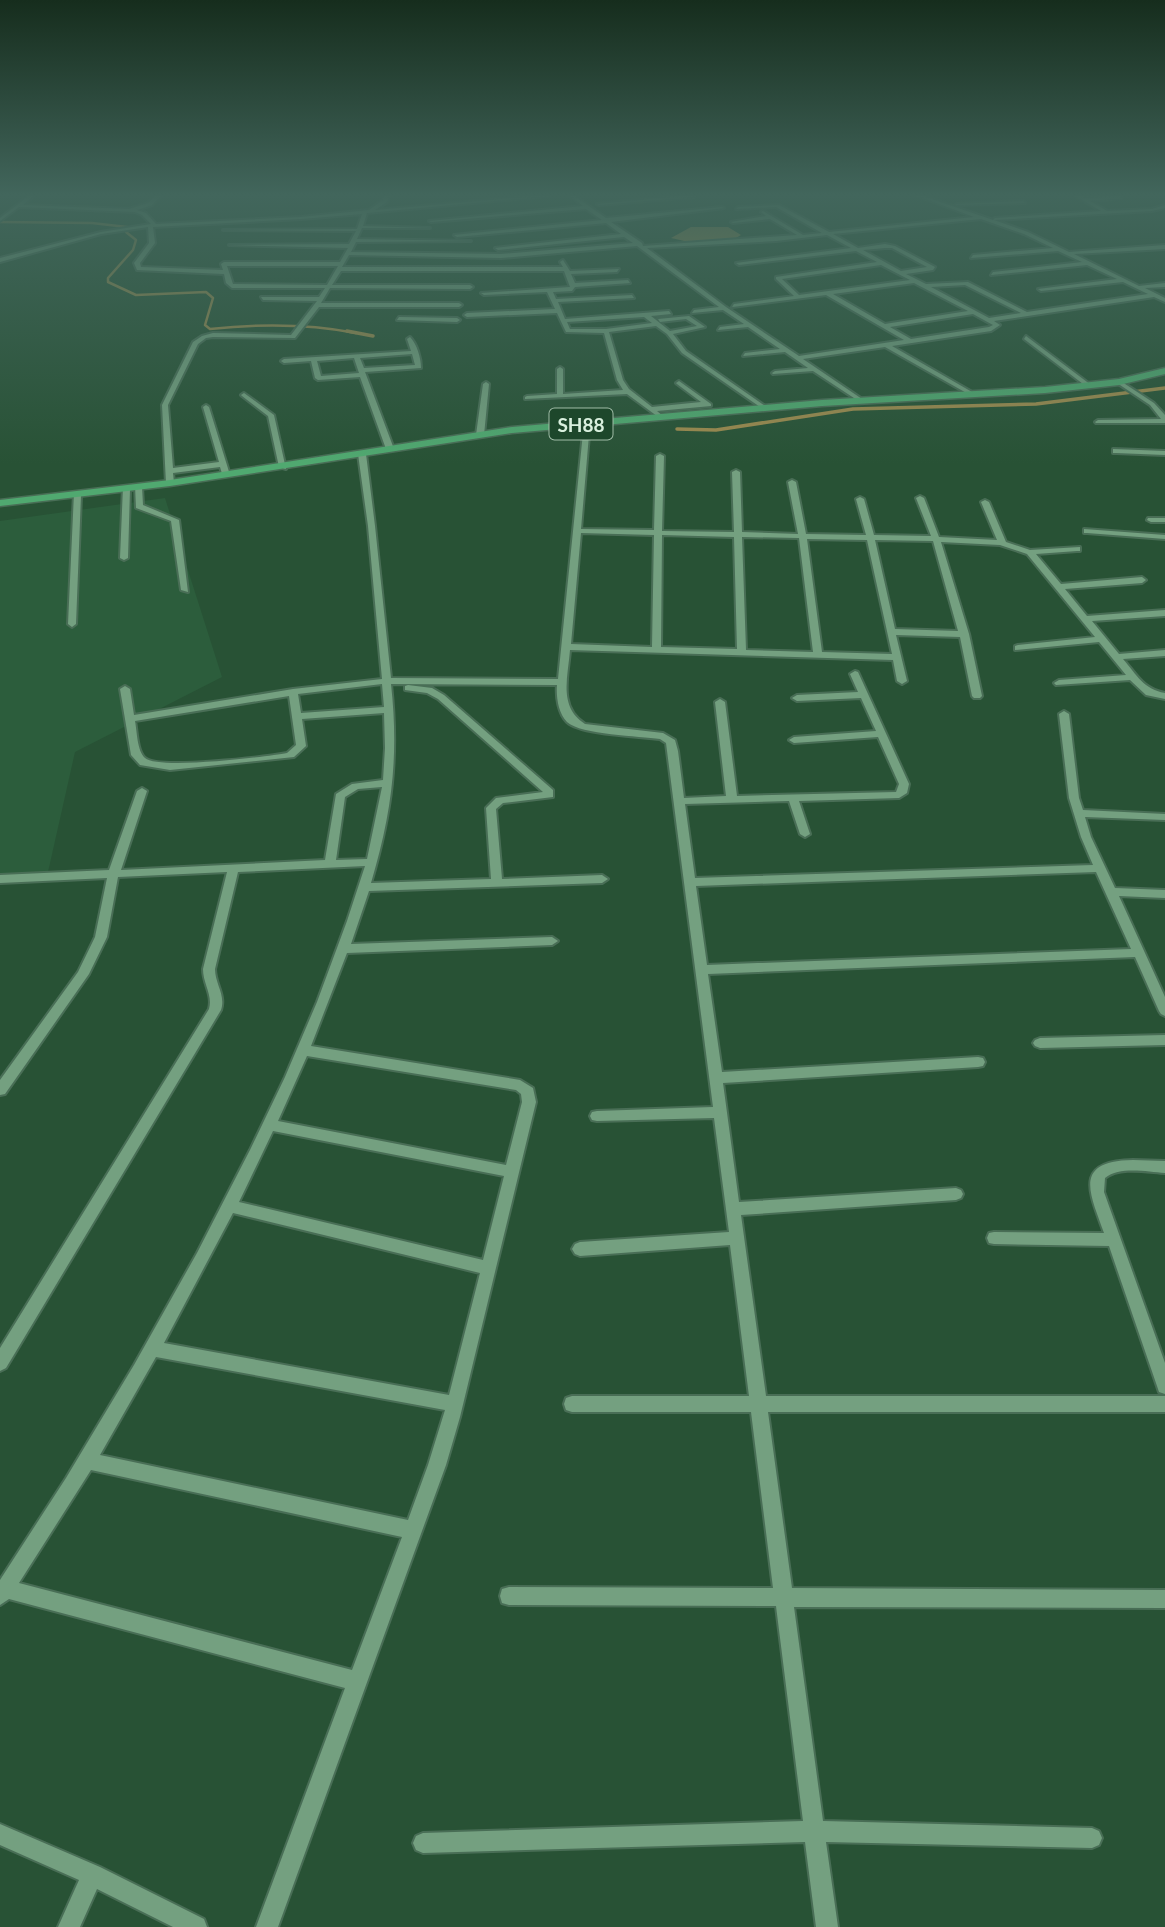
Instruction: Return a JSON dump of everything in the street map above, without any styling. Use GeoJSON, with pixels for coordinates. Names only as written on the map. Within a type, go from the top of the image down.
{"type":"FeatureCollection","features":[{"type":"Feature","properties":{"kind":"main road","name":"SH88"},"geometry":{"type":"LineString","coordinates":[[0,503],[170,483],[224,469],[283,467],[480,435],[864,400],[1124,386],[1165,372]]}},
{"type":"Feature","properties":{"kind":"street"},"geometry":{"type":"LineString","coordinates":[[232,285],[470,287]]}},
{"type":"Feature","properties":{"kind":"street"},"geometry":{"type":"LineString","coordinates":[[484,293],[572,289],[573,285]]}},
{"type":"Feature","properties":{"kind":"street"},"geometry":{"type":"LineString","coordinates":[[694,285],[813,369],[864,400]]}},
{"type":"Feature","properties":{"kind":"street"},"geometry":{"type":"LineString","coordinates":[[706,285],[809,356],[864,400]]}},
{"type":"Feature","properties":{"kind":"street"},"geometry":{"type":"LineString","coordinates":[[786,285],[799,297]]}},
{"type":"Feature","properties":{"kind":"street"},"geometry":{"type":"LineString","coordinates":[[734,306],[886,285]]}},
{"type":"Feature","properties":{"kind":"street"},"geometry":{"type":"LineString","coordinates":[[926,286],[940,285]]}},
{"type":"Feature","properties":{"kind":"street"},"geometry":{"type":"LineString","coordinates":[[970,285],[1026,314]]}},
{"type":"Feature","properties":{"kind":"street"},"geometry":{"type":"LineString","coordinates":[[1041,289],[1079,285]]}},
{"type":"Feature","properties":{"kind":"street"},"geometry":{"type":"LineString","coordinates":[[1134,285],[1165,300]]}},
{"type":"Feature","properties":{"kind":"street"},"geometry":{"type":"LineString","coordinates":[[1140,288],[1165,285]]}},
{"type":"Feature","properties":{"kind":"street"},"geometry":{"type":"LineString","coordinates":[[797,358],[996,328],[997,325],[989,320],[926,286]]}},
{"type":"Feature","properties":{"kind":"street"},"geometry":{"type":"LineString","coordinates":[[170,483],[165,405],[195,343],[213,335],[293,337],[302,328],[327,287]]}},
{"type":"Feature","properties":{"kind":"street"},"geometry":{"type":"LineString","coordinates":[[549,290],[565,328],[575,332],[606,331],[687,317],[702,328],[669,333]]}},
{"type":"Feature","properties":{"kind":"street"},"geometry":{"type":"LineString","coordinates":[[827,293],[910,341]]}},
{"type":"Feature","properties":{"kind":"street"},"geometry":{"type":"LineString","coordinates":[[989,320],[1154,295]]}},
{"type":"Feature","properties":{"kind":"street"},"geometry":{"type":"LineString","coordinates":[[553,301],[632,297]]}},
{"type":"Feature","properties":{"kind":"street"},"geometry":{"type":"LineString","coordinates":[[263,298],[459,305]]}},
{"type":"Feature","properties":{"kind":"street"},"geometry":{"type":"LineString","coordinates":[[397,328],[403,305]]}},
{"type":"Feature","properties":{"kind":"street"},"geometry":{"type":"LineString","coordinates":[[431,320],[435,305]]}},
{"type":"Feature","properties":{"kind":"street"},"geometry":{"type":"LineString","coordinates":[[694,312],[724,308]]}},
{"type":"Feature","properties":{"kind":"street"},"geometry":{"type":"LineString","coordinates":[[467,315],[558,311]]}},
{"type":"Feature","properties":{"kind":"street"},"geometry":{"type":"LineString","coordinates":[[884,326],[975,312]]}},
{"type":"Feature","properties":{"kind":"street"},"geometry":{"type":"LineString","coordinates":[[562,321],[669,313]]}},
{"type":"Feature","properties":{"kind":"street"},"geometry":{"type":"LineString","coordinates":[[646,315],[669,333],[684,352],[765,408]]}},
{"type":"Feature","properties":{"kind":"street"},"geometry":{"type":"LineString","coordinates":[[399,320],[457,320]]}},
{"type":"Feature","properties":{"kind":"street"},"geometry":{"type":"LineString","coordinates":[[720,329],[749,325]]}},
{"type":"Feature","properties":{"kind":"street"},"geometry":{"type":"LineString","coordinates":[[606,331],[620,380],[628,392],[661,417]]}},
{"type":"Feature","properties":{"kind":"street"},"geometry":{"type":"LineString","coordinates":[[1026,338],[1089,386]]}},
{"type":"Feature","properties":{"kind":"street"},"geometry":{"type":"LineString","coordinates":[[314,359],[318,378],[419,367],[410,339]]}},
{"type":"Feature","properties":{"kind":"street"},"geometry":{"type":"LineString","coordinates":[[887,345],[970,393]]}},
{"type":"Feature","properties":{"kind":"street"},"geometry":{"type":"LineString","coordinates":[[745,355],[785,350]]}},
{"type":"Feature","properties":{"kind":"street"},"geometry":{"type":"LineString","coordinates":[[284,361],[416,352]]}},
{"type":"Feature","properties":{"kind":"street"},"geometry":{"type":"LineString","coordinates":[[356,356],[390,449]]}},
{"type":"Feature","properties":{"kind":"street"},"geometry":{"type":"LineString","coordinates":[[560,369],[560,396]]}},
{"type":"Feature","properties":{"kind":"street"},"geometry":{"type":"LineString","coordinates":[[775,373],[813,369]]}},
{"type":"Feature","properties":{"kind":"street"},"geometry":{"type":"LineString","coordinates":[[679,383],[716,412]]}},
{"type":"Feature","properties":{"kind":"street"},"geometry":{"type":"LineString","coordinates":[[480,435],[486,384]]}},
{"type":"Feature","properties":{"kind":"street"},"geometry":{"type":"LineString","coordinates":[[1124,386],[1152,404],[1165,420]]}},
{"type":"Feature","properties":{"kind":"street"},"geometry":{"type":"LineString","coordinates":[[527,398],[628,392]]}},
{"type":"Feature","properties":{"kind":"street"},"geometry":{"type":"LineString","coordinates":[[244,395],[271,415],[283,467]]}},
{"type":"Feature","properties":{"kind":"street"},"geometry":{"type":"LineString","coordinates":[[651,410],[707,404]]}},
{"type":"Feature","properties":{"kind":"street"},"geometry":{"type":"LineString","coordinates":[[169,471],[224,469],[206,407]]}},
{"type":"Feature","properties":{"kind":"street"},"geometry":{"type":"LineString","coordinates":[[1098,422],[1165,420]]}},
{"type":"Feature","properties":{"kind":"street"},"geometry":{"type":"LineString","coordinates":[[587,424],[561,697],[570,719],[582,727],[663,736],[671,743],[827,1927]]}},
{"type":"Feature","properties":{"kind":"street"},"geometry":{"type":"LineString","coordinates":[[1116,451],[1165,453]]}},
{"type":"Feature","properties":{"kind":"street"},"geometry":{"type":"LineString","coordinates":[[357,1681],[2,1593],[153,1349],[230,1206],[304,1050],[343,949],[372,862],[388,782],[391,734],[371,511],[362,454]]}},
{"type":"Feature","properties":{"kind":"street"},"geometry":{"type":"LineString","coordinates":[[656,650],[656,533],[660,456]]}},
{"type":"Feature","properties":{"kind":"street"},"geometry":{"type":"LineString","coordinates":[[736,472],[742,652]]}},
{"type":"Feature","properties":{"kind":"street"},"geometry":{"type":"LineString","coordinates":[[792,482],[803,537],[818,654]]}},
{"type":"Feature","properties":{"kind":"street"},"geometry":{"type":"LineString","coordinates":[[138,487],[139,506],[175,520],[185,590]]}},
{"type":"Feature","properties":{"kind":"street"},"geometry":{"type":"LineString","coordinates":[[124,558],[126,488]]}},
{"type":"Feature","properties":{"kind":"street"},"geometry":{"type":"LineString","coordinates":[[72,624],[77,495]]}},
{"type":"Feature","properties":{"kind":"street"},"geometry":{"type":"LineString","coordinates":[[920,498],[937,539],[965,634],[977,696]]}},
{"type":"Feature","properties":{"kind":"street"},"geometry":{"type":"LineString","coordinates":[[860,499],[902,681]]}},
{"type":"Feature","properties":{"kind":"street"},"geometry":{"type":"LineString","coordinates":[[985,502],[1002,543]]}},
{"type":"Feature","properties":{"kind":"street"},"geometry":{"type":"LineString","coordinates":[[1151,520],[1165,520]]}},
{"type":"Feature","properties":{"kind":"street"},"geometry":{"type":"LineString","coordinates":[[577,531],[937,539],[1002,543],[1030,552],[1077,549]]}},
{"type":"Feature","properties":{"kind":"street"},"geometry":{"type":"LineString","coordinates":[[1087,531],[1165,537]]}},
{"type":"Feature","properties":{"kind":"street"},"geometry":{"type":"LineString","coordinates":[[1030,552],[1133,677],[1149,693],[1165,696]]}},
{"type":"Feature","properties":{"kind":"street"},"geometry":{"type":"LineString","coordinates":[[1059,587],[1142,580]]}},
{"type":"Feature","properties":{"kind":"street"},"geometry":{"type":"LineString","coordinates":[[1085,619],[1165,613]]}},
{"type":"Feature","properties":{"kind":"street"},"geometry":{"type":"LineString","coordinates":[[891,632],[965,634]]}},
{"type":"Feature","properties":{"kind":"street"},"geometry":{"type":"LineString","coordinates":[[1018,648],[1102,639]]}},
{"type":"Feature","properties":{"kind":"street"},"geometry":{"type":"LineString","coordinates":[[566,647],[896,657]]}},
{"type":"Feature","properties":{"kind":"street"},"geometry":{"type":"LineString","coordinates":[[1116,657],[1165,653]]}},
{"type":"Feature","properties":{"kind":"street"},"geometry":{"type":"LineString","coordinates":[[680,801],[899,795],[904,784],[855,674]]}},
{"type":"Feature","properties":{"kind":"street"},"geometry":{"type":"LineString","coordinates":[[1059,683],[1133,677]]}},
{"type":"Feature","properties":{"kind":"street"},"geometry":{"type":"LineString","coordinates":[[129,719],[293,692],[387,685],[562,682]]}},
{"type":"Feature","properties":{"kind":"street"},"geometry":{"type":"LineString","coordinates":[[387,685],[429,690],[441,696],[548,790],[548,795],[500,800],[491,808],[497,883]]}},
{"type":"Feature","properties":{"kind":"street"},"geometry":{"type":"LineString","coordinates":[[125,689],[136,755],[144,763],[170,767],[290,755],[301,746],[293,692]]}},
{"type":"Feature","properties":{"kind":"street"},"geometry":{"type":"LineString","coordinates":[[797,698],[864,695]]}},
{"type":"Feature","properties":{"kind":"street"},"geometry":{"type":"LineString","coordinates":[[720,702],[732,800]]}},
{"type":"Feature","properties":{"kind":"street"},"geometry":{"type":"LineString","coordinates":[[298,716],[390,710]]}},
{"type":"Feature","properties":{"kind":"street"},"geometry":{"type":"LineString","coordinates":[[1064,714],[1074,798],[1079,813],[1138,953],[1158,983],[1165,1011]]}},
{"type":"Feature","properties":{"kind":"street"},"geometry":{"type":"LineString","coordinates":[[794,740],[882,734]]}},
{"type":"Feature","properties":{"kind":"street"},"geometry":{"type":"LineString","coordinates":[[330,865],[340,796],[351,788],[388,782]]}},
{"type":"Feature","properties":{"kind":"street"},"geometry":{"type":"LineString","coordinates":[[0,1090],[83,974],[101,937],[113,876],[142,791]]}},
{"type":"Feature","properties":{"kind":"street"},"geometry":{"type":"LineString","coordinates":[[793,798],[805,834]]}},
{"type":"Feature","properties":{"kind":"street"},"geometry":{"type":"LineString","coordinates":[[1079,813],[1165,817]]}},
{"type":"Feature","properties":{"kind":"street"},"geometry":{"type":"LineString","coordinates":[[0,879],[113,876],[372,862]]}},
{"type":"Feature","properties":{"kind":"street"},"geometry":{"type":"LineString","coordinates":[[690,882],[1100,868]]}},
{"type":"Feature","properties":{"kind":"street"},"geometry":{"type":"LineString","coordinates":[[0,1363],[215,1010],[218,1000],[209,979],[209,969],[233,870]]}},
{"type":"Feature","properties":{"kind":"street"},"geometry":{"type":"LineString","coordinates":[[364,887],[601,880]]}},
{"type":"Feature","properties":{"kind":"street"},"geometry":{"type":"LineString","coordinates":[[1110,891],[1165,894]]}},
{"type":"Feature","properties":{"kind":"street"},"geometry":{"type":"LineString","coordinates":[[343,949],[552,941]]}},
{"type":"Feature","properties":{"kind":"street"},"geometry":{"type":"LineString","coordinates":[[702,970],[1138,953]]}},
{"type":"Feature","properties":{"kind":"street"},"geometry":{"type":"LineString","coordinates":[[1040,1043],[1165,1040]]}},
{"type":"Feature","properties":{"kind":"street"},"geometry":{"type":"LineString","coordinates":[[267,1927],[437,1465],[529,1102],[528,1092],[520,1085],[304,1050]]}},
{"type":"Feature","properties":{"kind":"street"},"geometry":{"type":"LineString","coordinates":[[716,1078],[978,1062]]}},
{"type":"Feature","properties":{"kind":"street"},"geometry":{"type":"LineString","coordinates":[[597,1116],[720,1112]]}},
{"type":"Feature","properties":{"kind":"street"},"geometry":{"type":"LineString","coordinates":[[270,1125],[512,1172]]}},
{"type":"Feature","properties":{"kind":"street"},"geometry":{"type":"LineString","coordinates":[[1165,1167],[1118,1168],[1103,1171],[1097,1178],[1097,1192],[1165,1386]]}},
{"type":"Feature","properties":{"kind":"street"},"geometry":{"type":"LineString","coordinates":[[733,1209],[956,1194]]}},
{"type":"Feature","properties":{"kind":"street"},"geometry":{"type":"LineString","coordinates":[[230,1206],[487,1268]]}},
{"type":"Feature","properties":{"kind":"street"},"geometry":{"type":"LineString","coordinates":[[580,1249],[737,1238]]}},
{"type":"Feature","properties":{"kind":"street"},"geometry":{"type":"LineString","coordinates":[[994,1238],[1114,1240]]}},
{"type":"Feature","properties":{"kind":"street"},"geometry":{"type":"LineString","coordinates":[[153,1349],[454,1404]]}},
{"type":"Feature","properties":{"kind":"street"},"geometry":{"type":"LineString","coordinates":[[572,1404],[1165,1404]]}},
{"type":"Feature","properties":{"kind":"street"},"geometry":{"type":"LineString","coordinates":[[86,1461],[413,1530]]}},
{"type":"Feature","properties":{"kind":"street"},"geometry":{"type":"LineString","coordinates":[[509,1596],[1165,1599]]}},
{"type":"Feature","properties":{"kind":"street"},"geometry":{"type":"LineString","coordinates":[[423,1843],[815,1831],[1092,1838]]}},
{"type":"Feature","properties":{"kind":"street"},"geometry":{"type":"LineString","coordinates":[[0,1834],[92,1875],[196,1927]]}},
{"type":"Feature","properties":{"kind":"street"},"geometry":{"type":"LineString","coordinates":[[69,1927],[92,1875]]}},
{"type":"Feature","properties":{"kind":"shaded area"},"geometry":{"type":"Polygon","coordinates":[[[165,498],[222,677],[75,752],[46,881],[0,882],[0,521],[165,498]]]}},
{"type":"Feature","properties":{"kind":"waterway"},"geometry":{"type":"LineString","coordinates":[[114,285],[136,295],[206,292],[213,298],[205,325],[210,329],[283,326],[356,333]]}},
{"type":"Feature","properties":{"kind":"waterway"},"geometry":{"type":"LineString","coordinates":[[347,331],[373,336]]}},
{"type":"Feature","properties":{"kind":"waterway"},"geometry":{"type":"LineString","coordinates":[[677,429],[716,430],[853,409],[1036,404],[1165,388]]}}]}
